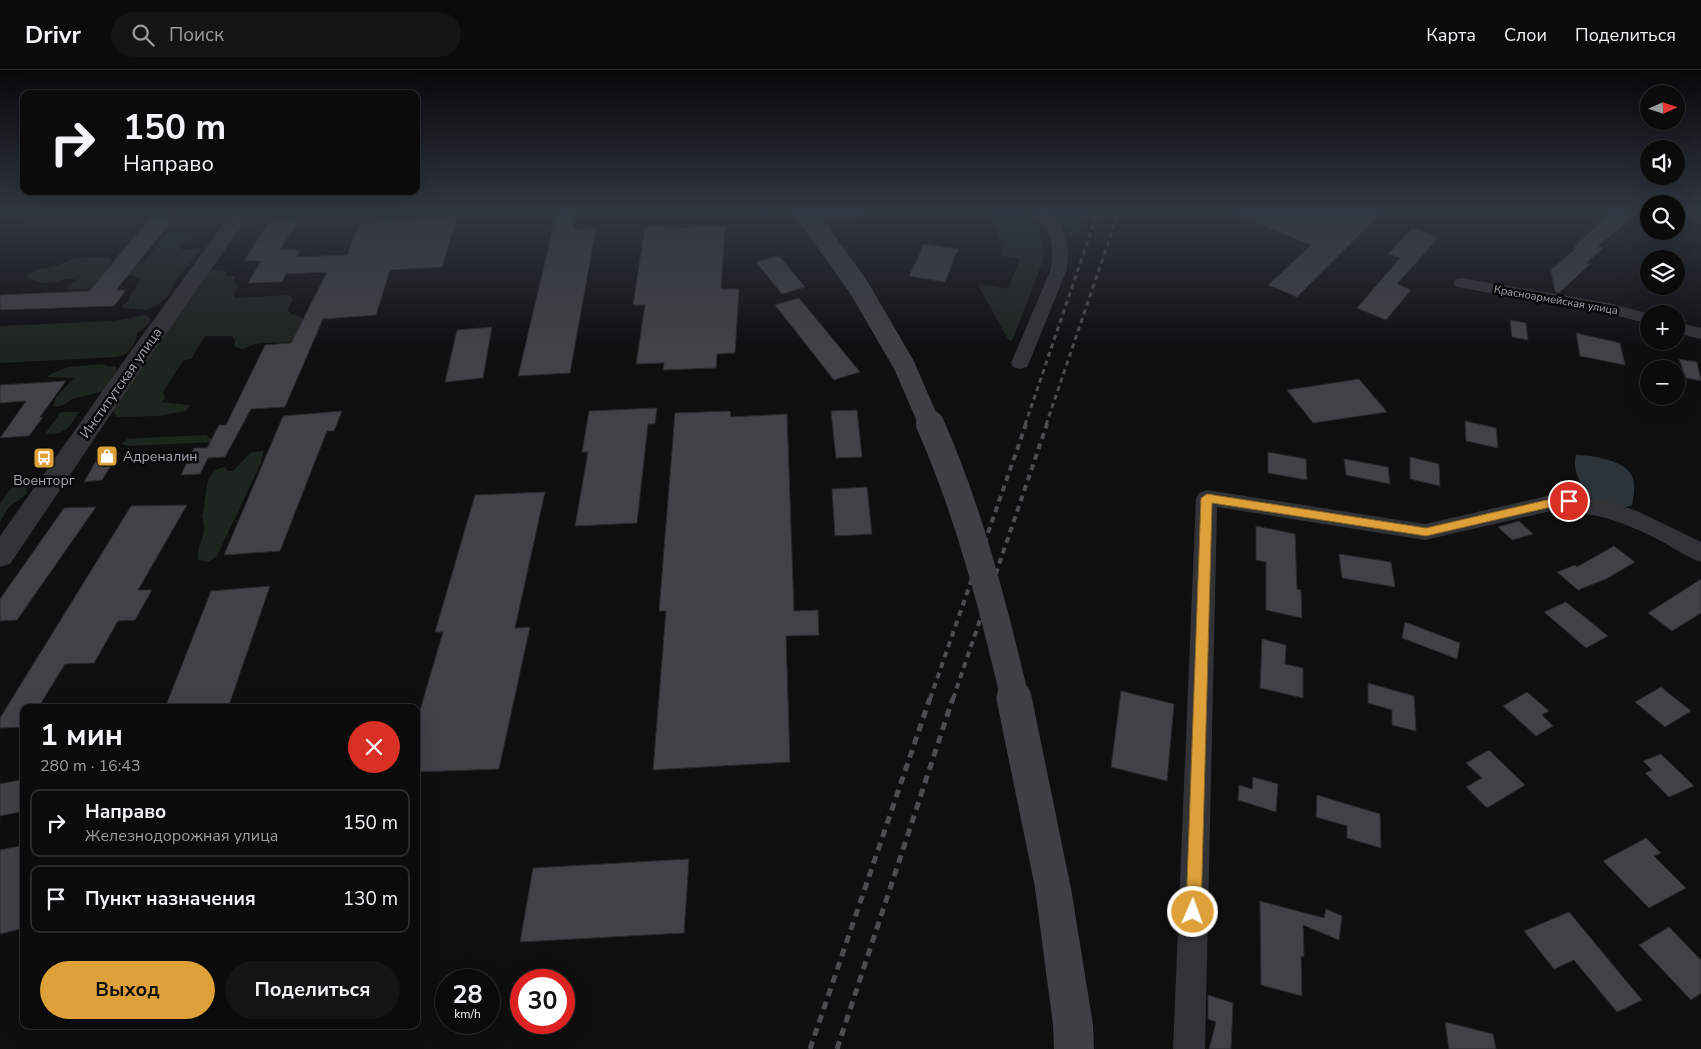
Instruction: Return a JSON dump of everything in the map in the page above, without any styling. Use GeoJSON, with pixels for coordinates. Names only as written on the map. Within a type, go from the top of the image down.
{"type":"FeatureCollection","features":[{"type":"Feature","properties":{"kind":"main road"},"geometry":{"type":"LineString","coordinates":[[839,257],[876,314],[916,388],[948,465],[977,548],[1007,657],[1053,888],[1073,1024],[1074,1049]]}},
{"type":"Feature","properties":{"kind":"street","name":"Институтская улица"},"geometry":{"type":"LineString","coordinates":[[0,557],[136,360],[210,257]]}},
{"type":"Feature","properties":{"kind":"street"},"geometry":{"type":"LineString","coordinates":[[1020,363],[1059,269],[1060,257]]}},
{"type":"Feature","properties":{"kind":"street","name":"Красноармейская улица"},"geometry":{"type":"LineString","coordinates":[[1462,283],[1608,308],[1640,317]]}},
{"type":"Feature","properties":{"kind":"street"},"geometry":{"type":"LineString","coordinates":[[1685,330],[1701,334]]}},
{"type":"Feature","properties":{"kind":"street"},"geometry":{"type":"LineString","coordinates":[[1189,1049],[1207,498],[1426,532],[1551,503],[1569,501],[1647,523],[1701,553]]}},
{"type":"Feature","properties":{"kind":"shaded area"},"geometry":{"type":"Polygon","coordinates":[[[109,257],[111,260],[110,265],[142,264],[148,257],[196,257],[177,278],[168,296],[158,305],[147,310],[123,308],[122,306],[129,300],[129,295],[136,289],[136,285],[141,279],[134,276],[121,276],[91,289],[70,290],[67,286],[77,280],[68,279],[41,283],[26,277],[36,270],[84,258],[109,257]]]}},
{"type":"Feature","properties":{"kind":"shaded area"},"geometry":{"type":"Polygon","coordinates":[[[1008,257],[1044,258],[1012,341],[1008,339],[979,287],[980,284],[1008,289],[1020,259],[1008,257]]]}},
{"type":"Feature","properties":{"kind":"shaded area"},"geometry":{"type":"Polygon","coordinates":[[[213,270],[226,271],[226,276],[236,276],[233,282],[239,286],[234,294],[235,298],[289,295],[293,299],[288,310],[291,314],[300,316],[304,320],[297,330],[298,332],[315,331],[318,334],[313,338],[298,342],[263,343],[242,349],[235,347],[235,340],[231,336],[205,336],[192,358],[183,361],[163,393],[165,398],[162,402],[190,405],[186,411],[158,416],[117,417],[113,410],[206,272],[213,270]]]}},
{"type":"Feature","properties":{"kind":"shaded area"},"geometry":{"type":"Polygon","coordinates":[[[146,315],[151,319],[148,325],[137,333],[134,345],[122,356],[0,363],[0,326],[112,321],[146,315]]]}},
{"type":"Feature","properties":{"kind":"shaded area"},"geometry":{"type":"Polygon","coordinates":[[[104,364],[117,367],[115,376],[105,391],[72,399],[64,405],[53,407],[56,397],[74,378],[48,377],[49,375],[67,367],[104,364]]]}},
{"type":"Feature","properties":{"kind":"shaded area"},"geometry":{"type":"Polygon","coordinates":[[[61,412],[79,412],[63,432],[45,434],[61,412]]]}},
{"type":"Feature","properties":{"kind":"shaded area"},"geometry":{"type":"Polygon","coordinates":[[[206,435],[216,442],[128,446],[122,444],[127,439],[206,435]]]}},
{"type":"Feature","properties":{"kind":"shaded area"},"geometry":{"type":"Polygon","coordinates":[[[264,450],[261,463],[217,556],[208,562],[198,560],[204,530],[202,516],[207,487],[212,474],[224,467],[228,471],[233,471],[250,453],[264,450]]]}},
{"type":"Feature","properties":{"kind":"shaded area"},"geometry":{"type":"Polygon","coordinates":[[[1576,455],[1606,459],[1627,469],[1634,481],[1632,505],[1624,508],[1594,501],[1579,480],[1575,468],[1576,455]]]}},
{"type":"Feature","properties":{"kind":"shaded area"},"geometry":{"type":"Polygon","coordinates":[[[25,475],[28,478],[27,494],[9,507],[0,522],[0,503],[18,479],[25,475]]]}},
{"type":"Feature","properties":{"kind":"building"},"geometry":{"type":"Polygon","coordinates":[[[118,257],[143,257],[116,290],[126,290],[114,306],[0,310],[0,295],[89,291],[118,257]]]}},
{"type":"Feature","properties":{"kind":"building"},"geometry":{"type":"Polygon","coordinates":[[[247,257],[445,257],[442,267],[390,270],[376,315],[323,319],[285,407],[251,409],[225,457],[208,458],[200,474],[181,475],[194,448],[207,448],[219,425],[226,425],[265,345],[291,343],[327,272],[286,274],[282,282],[248,283],[261,261],[244,261],[247,257]]]}},
{"type":"Feature","properties":{"kind":"building"},"geometry":{"type":"Polygon","coordinates":[[[546,257],[591,257],[570,373],[518,376],[546,257]]]}},
{"type":"Feature","properties":{"kind":"building"},"geometry":{"type":"Polygon","coordinates":[[[640,257],[723,257],[721,289],[739,289],[735,353],[717,354],[716,368],[663,370],[664,363],[636,364],[645,305],[633,305],[640,257]]]}},
{"type":"Feature","properties":{"kind":"building"},"geometry":{"type":"Polygon","coordinates":[[[780,257],[805,287],[782,294],[756,262],[780,257]]]}},
{"type":"Feature","properties":{"kind":"building"},"geometry":{"type":"Polygon","coordinates":[[[918,257],[955,257],[945,282],[909,276],[918,257]]]}},
{"type":"Feature","properties":{"kind":"building"},"geometry":{"type":"Polygon","coordinates":[[[1298,257],[1337,257],[1297,297],[1268,285],[1298,257]]]}},
{"type":"Feature","properties":{"kind":"building"},"geometry":{"type":"Polygon","coordinates":[[[1396,257],[1421,257],[1397,284],[1411,290],[1386,320],[1357,308],[1400,258],[1396,257]]]}},
{"type":"Feature","properties":{"kind":"building"},"geometry":{"type":"Polygon","coordinates":[[[1566,257],[1593,257],[1586,263],[1590,264],[1559,293],[1555,292],[1551,270],[1566,257]]]}},
{"type":"Feature","properties":{"kind":"building"},"geometry":{"type":"Polygon","coordinates":[[[799,298],[860,372],[834,380],[775,305],[799,298]]]}},
{"type":"Feature","properties":{"kind":"building"},"geometry":{"type":"Polygon","coordinates":[[[1510,320],[1526,323],[1528,340],[1512,337],[1510,320]]]}},
{"type":"Feature","properties":{"kind":"building"},"geometry":{"type":"Polygon","coordinates":[[[492,327],[483,378],[445,382],[457,330],[492,327]]]}},
{"type":"Feature","properties":{"kind":"building"},"geometry":{"type":"Polygon","coordinates":[[[1576,333],[1620,343],[1625,365],[1580,356],[1576,333]]]}},
{"type":"Feature","properties":{"kind":"building"},"geometry":{"type":"Polygon","coordinates":[[[1685,360],[1697,362],[1701,381],[1686,378],[1685,360]]]}},
{"type":"Feature","properties":{"kind":"building"},"geometry":{"type":"Polygon","coordinates":[[[1359,379],[1387,412],[1313,423],[1287,390],[1359,379]]]}},
{"type":"Feature","properties":{"kind":"building"},"geometry":{"type":"Polygon","coordinates":[[[66,381],[29,436],[0,438],[26,401],[0,403],[0,385],[66,381]]]}},
{"type":"Feature","properties":{"kind":"building"},"geometry":{"type":"Polygon","coordinates":[[[657,408],[655,424],[648,424],[637,523],[575,526],[588,452],[582,452],[589,411],[657,408]]]}},
{"type":"Feature","properties":{"kind":"building"},"geometry":{"type":"Polygon","coordinates":[[[857,410],[862,457],[836,458],[831,411],[857,410]]]}},
{"type":"Feature","properties":{"kind":"building"},"geometry":{"type":"Polygon","coordinates":[[[342,411],[334,431],[327,431],[280,551],[224,555],[283,416],[342,411]]]}},
{"type":"Feature","properties":{"kind":"building"},"geometry":{"type":"Polygon","coordinates":[[[730,411],[731,417],[787,414],[794,611],[818,610],[819,635],[786,636],[790,762],[653,770],[666,611],[659,611],[675,413],[730,411]]]}},
{"type":"Feature","properties":{"kind":"building"},"geometry":{"type":"Polygon","coordinates":[[[1465,421],[1496,428],[1498,448],[1466,441],[1465,421]]]}},
{"type":"Feature","properties":{"kind":"building"},"geometry":{"type":"Polygon","coordinates":[[[1268,452],[1306,459],[1307,480],[1268,473],[1268,452]]]}},
{"type":"Feature","properties":{"kind":"building"},"geometry":{"type":"Polygon","coordinates":[[[119,453],[102,480],[84,482],[100,454],[119,453]]]}},
{"type":"Feature","properties":{"kind":"building"},"geometry":{"type":"Polygon","coordinates":[[[1410,457],[1439,464],[1440,486],[1410,479],[1410,457]]]}},
{"type":"Feature","properties":{"kind":"building"},"geometry":{"type":"Polygon","coordinates":[[[1344,459],[1388,467],[1390,484],[1346,475],[1344,459]]]}},
{"type":"Feature","properties":{"kind":"building"},"geometry":{"type":"Polygon","coordinates":[[[867,487],[872,534],[835,536],[832,489],[867,487]]]}},
{"type":"Feature","properties":{"kind":"building"},"geometry":{"type":"Polygon","coordinates":[[[545,492],[515,628],[530,627],[499,769],[420,772],[420,710],[443,632],[435,632],[475,495],[545,492]]]}},
{"type":"Feature","properties":{"kind":"building"},"geometry":{"type":"Polygon","coordinates":[[[187,505],[138,590],[152,590],[135,620],[118,621],[94,663],[65,664],[40,704],[20,704],[20,727],[0,728],[0,718],[131,506],[187,505]]]}},
{"type":"Feature","properties":{"kind":"building"},"geometry":{"type":"Polygon","coordinates":[[[96,507],[17,620],[0,621],[0,599],[64,508],[96,507]]]}},
{"type":"Feature","properties":{"kind":"building"},"geometry":{"type":"Polygon","coordinates":[[[1519,521],[1533,534],[1512,540],[1498,527],[1519,521]]]}},
{"type":"Feature","properties":{"kind":"building"},"geometry":{"type":"Polygon","coordinates":[[[1256,526],[1295,534],[1297,589],[1301,590],[1302,618],[1266,610],[1266,562],[1256,560],[1256,526]]]}},
{"type":"Feature","properties":{"kind":"building"},"geometry":{"type":"Polygon","coordinates":[[[1614,546],[1635,562],[1606,579],[1578,590],[1557,572],[1575,565],[1577,567],[1614,546]]]}},
{"type":"Feature","properties":{"kind":"building"},"geometry":{"type":"Polygon","coordinates":[[[1339,554],[1391,562],[1395,587],[1342,578],[1339,554]]]}},
{"type":"Feature","properties":{"kind":"building"},"geometry":{"type":"Polygon","coordinates":[[[1701,579],[1701,613],[1672,631],[1648,613],[1701,579]]]}},
{"type":"Feature","properties":{"kind":"building"},"geometry":{"type":"Polygon","coordinates":[[[270,586],[229,704],[167,704],[211,591],[270,586]]]}},
{"type":"Feature","properties":{"kind":"building"},"geometry":{"type":"Polygon","coordinates":[[[1566,602],[1608,636],[1586,648],[1544,612],[1566,602]]]}},
{"type":"Feature","properties":{"kind":"building"},"geometry":{"type":"Polygon","coordinates":[[[1405,622],[1460,643],[1457,659],[1402,638],[1405,622]]]}},
{"type":"Feature","properties":{"kind":"building"},"geometry":{"type":"Polygon","coordinates":[[[1262,639],[1286,645],[1285,664],[1303,668],[1303,698],[1260,688],[1262,639]]]}},
{"type":"Feature","properties":{"kind":"building"},"geometry":{"type":"Polygon","coordinates":[[[1368,683],[1414,696],[1416,731],[1392,725],[1392,710],[1368,703],[1368,683]]]}},
{"type":"Feature","properties":{"kind":"building"},"geometry":{"type":"Polygon","coordinates":[[[1661,687],[1691,711],[1665,727],[1635,702],[1661,687]]]}},
{"type":"Feature","properties":{"kind":"building"},"geometry":{"type":"Polygon","coordinates":[[[1121,691],[1174,704],[1167,781],[1111,767],[1121,691]]]}},
{"type":"Feature","properties":{"kind":"building"},"geometry":{"type":"Polygon","coordinates":[[[1527,692],[1549,711],[1542,715],[1553,726],[1536,736],[1503,706],[1527,692]]]}},
{"type":"Feature","properties":{"kind":"building"},"geometry":{"type":"Polygon","coordinates":[[[1489,750],[1525,785],[1487,808],[1466,787],[1482,778],[1466,763],[1489,750]]]}},
{"type":"Feature","properties":{"kind":"building"},"geometry":{"type":"Polygon","coordinates":[[[1661,754],[1694,786],[1669,797],[1645,773],[1652,770],[1643,761],[1661,754]]]}},
{"type":"Feature","properties":{"kind":"building"},"geometry":{"type":"Polygon","coordinates":[[[1253,777],[1278,784],[1276,812],[1238,800],[1239,785],[1252,789],[1253,777]]]}},
{"type":"Feature","properties":{"kind":"building"},"geometry":{"type":"Polygon","coordinates":[[[20,780],[20,812],[0,816],[0,784],[20,780]]]}},
{"type":"Feature","properties":{"kind":"building"},"geometry":{"type":"Polygon","coordinates":[[[1317,795],[1380,814],[1381,848],[1347,838],[1347,826],[1316,817],[1317,795]]]}},
{"type":"Feature","properties":{"kind":"building"},"geometry":{"type":"Polygon","coordinates":[[[1646,838],[1661,853],[1654,856],[1686,888],[1649,908],[1603,861],[1646,838]]]}},
{"type":"Feature","properties":{"kind":"building"},"geometry":{"type":"Polygon","coordinates":[[[20,846],[20,929],[0,934],[0,850],[20,846]]]}},
{"type":"Feature","properties":{"kind":"building"},"geometry":{"type":"Polygon","coordinates":[[[689,859],[684,933],[520,942],[533,868],[689,859]]]}},
{"type":"Feature","properties":{"kind":"building"},"geometry":{"type":"Polygon","coordinates":[[[1260,901],[1324,918],[1326,909],[1342,916],[1339,940],[1303,925],[1304,957],[1301,956],[1302,996],[1261,985],[1260,901]]]}},
{"type":"Feature","properties":{"kind":"building"},"geometry":{"type":"Polygon","coordinates":[[[1569,912],[1642,1000],[1617,1012],[1574,960],[1554,969],[1524,931],[1569,912]]]}},
{"type":"Feature","properties":{"kind":"building"},"geometry":{"type":"Polygon","coordinates":[[[1669,927],[1701,960],[1701,993],[1691,1000],[1639,945],[1669,927]]]}},
{"type":"Feature","properties":{"kind":"building"},"geometry":{"type":"Polygon","coordinates":[[[1208,995],[1233,1003],[1231,1049],[1209,1049],[1216,1022],[1208,1019],[1208,995]]]}},
{"type":"Feature","properties":{"kind":"building"},"geometry":{"type":"Polygon","coordinates":[[[1445,1022],[1493,1034],[1496,1049],[1449,1049],[1445,1022]]]}},
{"type":"Feature","properties":{"kind":"railway"},"geometry":{"type":"LineString","coordinates":[[1025,425],[1082,257]]}},
{"type":"Feature","properties":{"kind":"railway"},"geometry":{"type":"LineString","coordinates":[[1046,425],[1103,257]]}},
{"type":"Feature","properties":{"kind":"railway"},"geometry":{"type":"LineString","coordinates":[[930,699],[1026,424]]}},
{"type":"Feature","properties":{"kind":"railway"},"geometry":{"type":"LineString","coordinates":[[953,699],[1047,424]]}},
{"type":"Feature","properties":{"kind":"railway"},"geometry":{"type":"LineString","coordinates":[[810,1049],[930,698]]}},
{"type":"Feature","properties":{"kind":"railway"},"geometry":{"type":"LineString","coordinates":[[837,1049],[953,698]]}},
{"type":"Feature","properties":{"kind":"place","name":"Адреналин"},"geometry":{"type":"Point","coordinates":[107,456]}},
{"type":"Feature","properties":{"kind":"place","name":"Военторг"},"geometry":{"type":"Point","coordinates":[44,458]}},
{"type":"Feature","properties":{"kind":"route"},"geometry":{"type":"LineString","coordinates":[[1193,912],[1207,498],[1426,532],[1551,503],[1569,501]]}}]}
